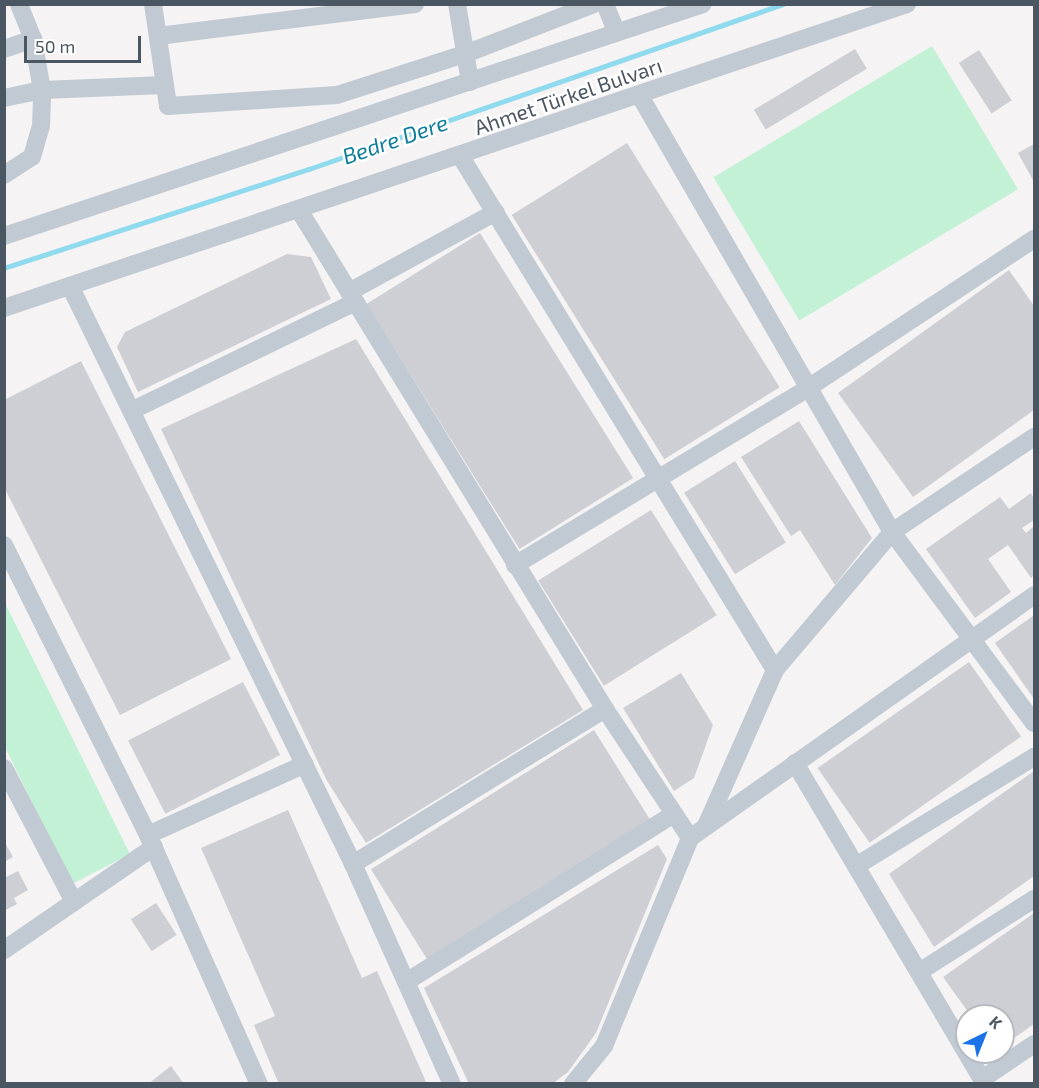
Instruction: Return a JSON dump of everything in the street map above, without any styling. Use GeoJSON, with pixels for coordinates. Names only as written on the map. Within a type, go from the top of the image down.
{"type":"FeatureCollection","features":[{"type":"Feature","properties":{"kind":"street"},"geometry":{"type":"LineString","coordinates":[[4,175],[17,171],[37,148],[42,90],[33,39],[19,4]]}},
{"type":"Feature","properties":{"kind":"street"},"geometry":{"type":"LineString","coordinates":[[153,4],[168,106],[337,95],[465,54],[594,4]]}},
{"type":"Feature","properties":{"kind":"street"},"geometry":{"type":"LineString","coordinates":[[158,36],[415,4]]}},
{"type":"Feature","properties":{"kind":"street"},"geometry":{"type":"LineString","coordinates":[[457,4],[470,82]]}},
{"type":"Feature","properties":{"kind":"street"},"geometry":{"type":"LineString","coordinates":[[605,4],[616,33]]}},
{"type":"Feature","properties":{"kind":"street","name":"Ahmet Türkel Bulvarı"},"geometry":{"type":"LineString","coordinates":[[4,236],[616,33],[679,9],[703,4]]}},
{"type":"Feature","properties":{"kind":"street","name":"Ahmet Türkel Bulvarı"},"geometry":{"type":"LineString","coordinates":[[4,308],[461,157],[907,4]]}},
{"type":"Feature","properties":{"kind":"street"},"geometry":{"type":"LineString","coordinates":[[4,49],[33,39]]}},
{"type":"Feature","properties":{"kind":"street"},"geometry":{"type":"LineString","coordinates":[[4,98],[42,90],[165,85]]}},
{"type":"Feature","properties":{"kind":"street"},"geometry":{"type":"LineString","coordinates":[[640,96],[892,532],[1035,723]]}},
{"type":"Feature","properties":{"kind":"street"},"geometry":{"type":"LineString","coordinates":[[461,157],[775,670]]}},
{"type":"Feature","properties":{"kind":"street"},"geometry":{"type":"LineString","coordinates":[[299,210],[515,565],[605,709],[690,837]]}},
{"type":"Feature","properties":{"kind":"street"},"geometry":{"type":"LineString","coordinates":[[133,410],[352,297],[496,212]]}},
{"type":"Feature","properties":{"kind":"street"},"geometry":{"type":"LineString","coordinates":[[515,565],[808,388],[1035,239]]}},
{"type":"Feature","properties":{"kind":"street"},"geometry":{"type":"LineString","coordinates":[[70,286],[133,410],[353,864],[452,1083]]}},
{"type":"Feature","properties":{"kind":"street"},"geometry":{"type":"LineString","coordinates":[[706,826],[775,670],[892,532],[1035,437]]}},
{"type":"Feature","properties":{"kind":"street"},"geometry":{"type":"LineString","coordinates":[[4,545],[151,841],[259,1083]]}},
{"type":"Feature","properties":{"kind":"street"},"geometry":{"type":"LineString","coordinates":[[573,1083],[604,1046],[690,837],[1035,595]]}},
{"type":"Feature","properties":{"kind":"street"},"geometry":{"type":"LineString","coordinates":[[353,864],[605,709]]}},
{"type":"Feature","properties":{"kind":"street"},"geometry":{"type":"LineString","coordinates":[[856,866],[1035,757]]}},
{"type":"Feature","properties":{"kind":"street"},"geometry":{"type":"LineString","coordinates":[[795,763],[983,1081],[1035,1044]]}},
{"type":"Feature","properties":{"kind":"street"},"geometry":{"type":"LineString","coordinates":[[4,950],[74,903],[151,841],[305,764]]}},
{"type":"Feature","properties":{"kind":"street"},"geometry":{"type":"LineString","coordinates":[[4,768],[74,903]]}},
{"type":"Feature","properties":{"kind":"street"},"geometry":{"type":"LineString","coordinates":[[406,981],[674,814]]}},
{"type":"Feature","properties":{"kind":"street"},"geometry":{"type":"LineString","coordinates":[[919,972],[1035,899]]}},
{"type":"Feature","properties":{"kind":"green space"},"geometry":{"type":"Polygon","coordinates":[[[932,46],[1018,189],[799,320],[713,177],[932,46]]]}},
{"type":"Feature","properties":{"kind":"green space"},"geometry":{"type":"Polygon","coordinates":[[[4,601],[130,854],[72,884],[5,747],[4,601]]]}},
{"type":"Feature","properties":{"kind":"building"},"geometry":{"type":"Polygon","coordinates":[[[855,49],[867,69],[766,129],[754,110],[855,49]]]}},
{"type":"Feature","properties":{"kind":"building"},"geometry":{"type":"Polygon","coordinates":[[[979,50],[1012,100],[992,113],[959,63],[979,50]]]}},
{"type":"Feature","properties":{"kind":"building"},"geometry":{"type":"Polygon","coordinates":[[[627,143],[780,387],[664,459],[512,215],[627,143]]]}},
{"type":"Feature","properties":{"kind":"building"},"geometry":{"type":"Polygon","coordinates":[[[1034,144],[1034,182],[1018,153],[1034,144]]]}},
{"type":"Feature","properties":{"kind":"building"},"geometry":{"type":"Polygon","coordinates":[[[480,233],[633,478],[520,549],[366,304],[480,233]]]}},
{"type":"Feature","properties":{"kind":"building"},"geometry":{"type":"Polygon","coordinates":[[[287,254],[311,257],[331,299],[138,392],[117,347],[125,332],[287,254]]]}},
{"type":"Feature","properties":{"kind":"building"},"geometry":{"type":"Polygon","coordinates":[[[1009,270],[1034,306],[1034,410],[913,497],[838,393],[1009,270]]]}},
{"type":"Feature","properties":{"kind":"building"},"geometry":{"type":"Polygon","coordinates":[[[356,339],[583,710],[366,843],[326,779],[161,429],[356,339]]]}},
{"type":"Feature","properties":{"kind":"building"},"geometry":{"type":"Polygon","coordinates":[[[81,361],[231,659],[120,715],[4,487],[4,400],[81,361]]]}},
{"type":"Feature","properties":{"kind":"building"},"geometry":{"type":"Polygon","coordinates":[[[799,421],[872,538],[835,585],[800,530],[791,536],[741,457],[799,421]]]}},
{"type":"Feature","properties":{"kind":"building"},"geometry":{"type":"Polygon","coordinates":[[[735,461],[786,542],[735,574],[684,493],[735,461]]]}},
{"type":"Feature","properties":{"kind":"building"},"geometry":{"type":"Polygon","coordinates":[[[1031,493],[1034,499],[1034,520],[1022,528],[1026,533],[1034,526],[1034,575],[1031,578],[1008,545],[988,559],[1011,592],[975,618],[926,549],[1000,497],[1009,509],[1031,493]]]}},
{"type":"Feature","properties":{"kind":"building"},"geometry":{"type":"Polygon","coordinates":[[[651,510],[717,615],[604,686],[538,580],[651,510]]]}},
{"type":"Feature","properties":{"kind":"building"},"geometry":{"type":"Polygon","coordinates":[[[1034,615],[1034,699],[995,643],[1034,615]]]}},
{"type":"Feature","properties":{"kind":"building"},"geometry":{"type":"Polygon","coordinates":[[[969,662],[1021,737],[870,843],[817,768],[969,662]]]}},
{"type":"Feature","properties":{"kind":"building"},"geometry":{"type":"Polygon","coordinates":[[[681,673],[713,725],[694,778],[674,791],[623,708],[681,673]]]}},
{"type":"Feature","properties":{"kind":"building"},"geometry":{"type":"Polygon","coordinates":[[[243,682],[280,755],[165,814],[128,741],[243,682]]]}},
{"type":"Feature","properties":{"kind":"building"},"geometry":{"type":"Polygon","coordinates":[[[594,730],[652,823],[429,963],[371,869],[594,730]]]}},
{"type":"Feature","properties":{"kind":"building"},"geometry":{"type":"Polygon","coordinates":[[[1034,771],[1034,876],[934,947],[889,874],[1034,771]]]}},
{"type":"Feature","properties":{"kind":"building"},"geometry":{"type":"Polygon","coordinates":[[[288,810],[362,978],[377,971],[427,1084],[279,1084],[254,1025],[275,1016],[201,848],[288,810]]]}},
{"type":"Feature","properties":{"kind":"building"},"geometry":{"type":"Polygon","coordinates":[[[4,841],[13,857],[4,862],[4,841]]]}},
{"type":"Feature","properties":{"kind":"building"},"geometry":{"type":"Polygon","coordinates":[[[658,845],[667,859],[596,1033],[568,1072],[552,1084],[469,1084],[424,988],[658,845]]]}},
{"type":"Feature","properties":{"kind":"building"},"geometry":{"type":"Polygon","coordinates":[[[18,871],[28,890],[14,898],[17,904],[4,911],[4,878],[18,871]]]}},
{"type":"Feature","properties":{"kind":"building"},"geometry":{"type":"Polygon","coordinates":[[[156,903],[177,935],[152,951],[131,919],[156,903]]]}},
{"type":"Feature","properties":{"kind":"building"},"geometry":{"type":"Polygon","coordinates":[[[1034,913],[1034,1024],[1015,1037],[1015,1004],[962,1004],[943,977],[1034,913]]]}},
{"type":"Feature","properties":{"kind":"building"},"geometry":{"type":"Polygon","coordinates":[[[171,1066],[184,1084],[148,1084],[171,1066]]]}},
{"type":"Feature","properties":{"kind":"waterway","name":"Bedre Dere"},"geometry":{"type":"LineString","coordinates":[[4,268],[309,169],[783,4]]}}]}
